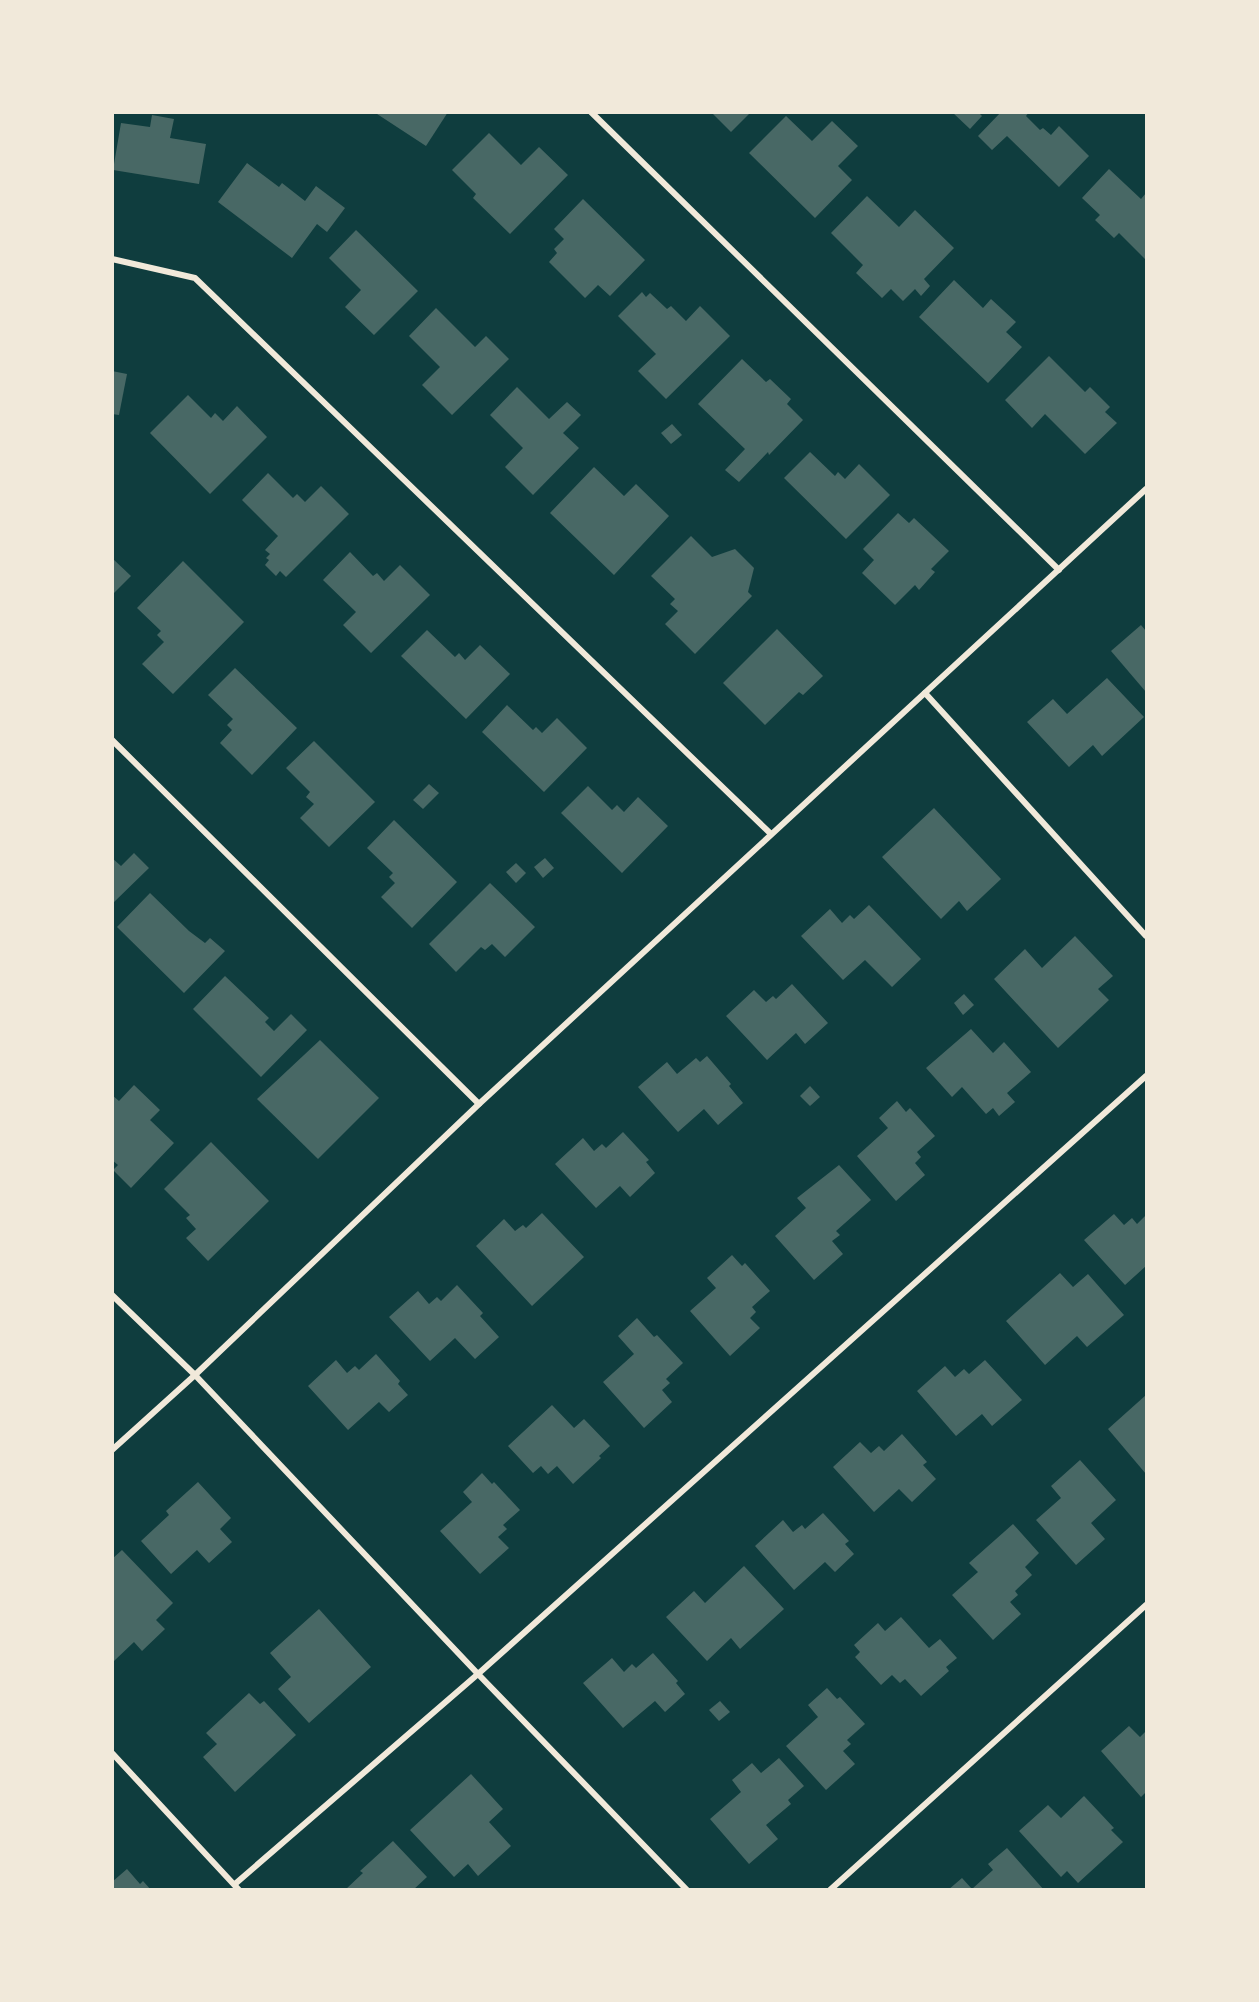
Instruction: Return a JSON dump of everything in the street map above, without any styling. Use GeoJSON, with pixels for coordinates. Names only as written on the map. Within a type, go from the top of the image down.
{"type":"FeatureCollection","features":[{"type":"Feature","properties":{"kind":"street"},"geometry":{"type":"LineString","coordinates":[[591,112],[1059,570]]}},
{"type":"Feature","properties":{"kind":"street"},"geometry":{"type":"LineString","coordinates":[[112,259],[195,278],[771,834]]}},
{"type":"Feature","properties":{"kind":"street"},"geometry":{"type":"LineString","coordinates":[[112,1450],[195,1375],[479,1104],[1146,489]]}},
{"type":"Feature","properties":{"kind":"street"},"geometry":{"type":"LineString","coordinates":[[925,693],[1146,936]]}},
{"type":"Feature","properties":{"kind":"street"},"geometry":{"type":"LineString","coordinates":[[112,740],[479,1104]]}},
{"type":"Feature","properties":{"kind":"street"},"geometry":{"type":"LineString","coordinates":[[112,1753],[237,1887],[1146,1076]]}},
{"type":"Feature","properties":{"kind":"street"},"geometry":{"type":"LineString","coordinates":[[112,1295],[195,1375],[478,1674],[687,1890]]}},
{"type":"Feature","properties":{"kind":"street"},"geometry":{"type":"LineString","coordinates":[[830,1890],[1146,1605]]}},
{"type":"Feature","properties":{"kind":"building"},"geometry":{"type":"Polygon","coordinates":[[[374,112],[448,112],[426,146],[374,112]]]}},
{"type":"Feature","properties":{"kind":"building"},"geometry":{"type":"Polygon","coordinates":[[[711,112],[751,112],[731,132],[711,112]]]}},
{"type":"Feature","properties":{"kind":"building"},"geometry":{"type":"Polygon","coordinates":[[[952,112],[978,112],[982,116],[970,129],[952,112]]]}},
{"type":"Feature","properties":{"kind":"building"},"geometry":{"type":"Polygon","coordinates":[[[1001,112],[1029,112],[1026,116],[1040,130],[1043,128],[1051,135],[1059,126],[1089,156],[1059,187],[1007,136],[992,150],[978,136],[1001,112]]]}},
{"type":"Feature","properties":{"kind":"building"},"geometry":{"type":"Polygon","coordinates":[[[152,115],[174,119],[170,138],[206,144],[199,184],[113,170],[121,123],[150,127],[152,115]]]}},
{"type":"Feature","properties":{"kind":"building"},"geometry":{"type":"Polygon","coordinates":[[[786,116],[812,141],[832,121],[858,146],[838,166],[852,180],[815,218],[749,153],[786,116]]]}},
{"type":"Feature","properties":{"kind":"building"},"geometry":{"type":"Polygon","coordinates":[[[489,133],[521,165],[539,147],[568,175],[510,234],[473,198],[476,194],[452,170],[489,133]]]}},
{"type":"Feature","properties":{"kind":"building"},"geometry":{"type":"Polygon","coordinates":[[[247,163],[279,187],[282,183],[305,201],[316,186],[345,208],[327,232],[317,224],[292,258],[218,202],[247,163]]]}},
{"type":"Feature","properties":{"kind":"building"},"geometry":{"type":"Polygon","coordinates":[[[1109,169],[1141,199],[1146,193],[1146,260],[1119,233],[1114,238],[1095,220],[1100,215],[1082,198],[1109,169]]]}},
{"type":"Feature","properties":{"kind":"building"},"geometry":{"type":"Polygon","coordinates":[[[867,196],[899,227],[915,210],[954,248],[924,279],[930,286],[921,296],[915,289],[903,301],[891,289],[882,298],[856,273],[863,265],[831,233],[867,196]]]}},
{"type":"Feature","properties":{"kind":"building"},"geometry":{"type":"Polygon","coordinates":[[[583,199],[645,260],[610,296],[598,285],[585,298],[549,262],[557,253],[554,249],[564,239],[554,229],[583,199]]]}},
{"type":"Feature","properties":{"kind":"building"},"geometry":{"type":"Polygon","coordinates":[[[356,230],[418,291],[374,335],[345,307],[361,290],[329,258],[356,230]]]}},
{"type":"Feature","properties":{"kind":"building"},"geometry":{"type":"Polygon","coordinates":[[[954,280],[983,308],[991,299],[1016,322],[1006,332],[1022,347],[988,383],[919,317],[954,280]]]}},
{"type":"Feature","properties":{"kind":"building"},"geometry":{"type":"Polygon","coordinates":[[[642,292],[646,297],[650,293],[667,309],[671,306],[686,321],[700,306],[730,336],[666,399],[638,371],[656,354],[618,316],[642,292]]]}},
{"type":"Feature","properties":{"kind":"building"},"geometry":{"type":"Polygon","coordinates":[[[436,308],[475,347],[486,336],[509,359],[452,415],[422,385],[440,367],[409,336],[436,308]]]}},
{"type":"Feature","properties":{"kind":"building"},"geometry":{"type":"Polygon","coordinates":[[[1049,356],[1085,392],[1090,387],[1110,407],[1105,412],[1117,423],[1085,454],[1045,414],[1032,428],[1005,400],[1049,356]]]}},
{"type":"Feature","properties":{"kind":"building"},"geometry":{"type":"Polygon","coordinates":[[[742,359],[766,382],[770,379],[791,399],[787,404],[803,420],[739,482],[725,470],[745,449],[698,404],[742,359]]]}},
{"type":"Feature","properties":{"kind":"building"},"geometry":{"type":"Polygon","coordinates":[[[112,371],[127,374],[119,415],[112,414],[112,371]]]}},
{"type":"Feature","properties":{"kind":"building"},"geometry":{"type":"Polygon","coordinates":[[[517,387],[549,419],[567,402],[581,415],[563,433],[579,448],[533,495],[505,467],[523,448],[490,415],[517,387]]]}},
{"type":"Feature","properties":{"kind":"building"},"geometry":{"type":"Polygon","coordinates":[[[188,395],[211,418],[215,413],[223,421],[237,406],[267,437],[210,494],[150,433],[188,395]]]}},
{"type":"Feature","properties":{"kind":"building"},"geometry":{"type":"Polygon","coordinates":[[[672,424],[682,435],[671,444],[661,433],[672,424]]]}},
{"type":"Feature","properties":{"kind":"building"},"geometry":{"type":"Polygon","coordinates":[[[810,452],[835,476],[838,472],[845,479],[859,464],[890,495],[846,539],[784,478],[810,452]]]}},
{"type":"Feature","properties":{"kind":"building"},"geometry":{"type":"Polygon","coordinates":[[[594,467],[624,496],[636,484],[669,516],[614,575],[550,513],[594,467]]]}},
{"type":"Feature","properties":{"kind":"building"},"geometry":{"type":"Polygon","coordinates":[[[268,473],[293,498],[297,494],[305,502],[321,486],[349,514],[286,577],[280,571],[276,576],[265,565],[269,560],[266,558],[270,554],[265,550],[278,536],[242,500],[268,473]]]}},
{"type":"Feature","properties":{"kind":"building"},"geometry":{"type":"Polygon","coordinates":[[[898,513],[909,523],[914,518],[949,551],[931,569],[935,572],[919,590],[915,585],[895,605],[862,573],[874,560],[863,549],[898,513]]]}},
{"type":"Feature","properties":{"kind":"building"},"geometry":{"type":"Polygon","coordinates":[[[691,536],[712,557],[735,549],[754,568],[748,592],[752,596],[695,654],[665,624],[678,611],[670,604],[675,599],[651,576],[691,536]]]}},
{"type":"Feature","properties":{"kind":"building"},"geometry":{"type":"Polygon","coordinates":[[[350,552],[373,576],[377,573],[384,581],[400,565],[430,595],[371,653],[343,625],[356,612],[323,580],[350,552]]]}},
{"type":"Feature","properties":{"kind":"building"},"geometry":{"type":"Polygon","coordinates":[[[112,558],[131,576],[112,595],[112,558]]]}},
{"type":"Feature","properties":{"kind":"building"},"geometry":{"type":"Polygon","coordinates":[[[183,561],[244,622],[173,694],[142,664],[164,642],[157,635],[161,631],[137,608],[183,561]]]}},
{"type":"Feature","properties":{"kind":"building"},"geometry":{"type":"Polygon","coordinates":[[[1141,625],[1146,631],[1146,692],[1111,651],[1141,625]]]}},
{"type":"Feature","properties":{"kind":"building"},"geometry":{"type":"Polygon","coordinates":[[[777,629],[823,676],[803,695],[799,692],[765,725],[723,683],[777,629]]]}},
{"type":"Feature","properties":{"kind":"building"},"geometry":{"type":"Polygon","coordinates":[[[427,630],[455,657],[459,653],[465,660],[480,645],[510,674],[466,719],[401,656],[427,630]]]}},
{"type":"Feature","properties":{"kind":"building"},"geometry":{"type":"Polygon","coordinates":[[[235,668],[297,728],[252,775],[220,743],[232,730],[227,725],[233,719],[208,695],[235,668]]]}},
{"type":"Feature","properties":{"kind":"building"},"geometry":{"type":"Polygon","coordinates":[[[1107,678],[1144,717],[1102,756],[1093,745],[1069,767],[1027,722],[1053,699],[1067,714],[1107,678]]]}},
{"type":"Feature","properties":{"kind":"building"},"geometry":{"type":"Polygon","coordinates":[[[507,705],[533,730],[536,727],[542,733],[557,718],[587,748],[544,792],[482,732],[507,705]]]}},
{"type":"Feature","properties":{"kind":"building"},"geometry":{"type":"Polygon","coordinates":[[[314,741],[375,802],[329,847],[300,818],[314,804],[306,797],[310,792],[286,768],[314,741]]]}},
{"type":"Feature","properties":{"kind":"building"},"geometry":{"type":"Polygon","coordinates":[[[429,784],[439,793],[423,809],[413,800],[429,784]]]}},
{"type":"Feature","properties":{"kind":"building"},"geometry":{"type":"Polygon","coordinates":[[[588,786],[612,810],[617,805],[624,812],[638,797],[668,826],[622,873],[561,813],[588,786]]]}},
{"type":"Feature","properties":{"kind":"building"},"geometry":{"type":"Polygon","coordinates":[[[934,808],[1001,879],[967,911],[959,901],[941,919],[882,857],[934,808]]]}},
{"type":"Feature","properties":{"kind":"building"},"geometry":{"type":"Polygon","coordinates":[[[394,820],[457,882],[412,928],[381,897],[395,883],[389,877],[393,873],[367,848],[394,820]]]}},
{"type":"Feature","properties":{"kind":"building"},"geometry":{"type":"Polygon","coordinates":[[[134,853],[149,868],[112,904],[112,858],[121,866],[134,853]]]}},
{"type":"Feature","properties":{"kind":"building"},"geometry":{"type":"Polygon","coordinates":[[[545,858],[554,868],[543,878],[534,867],[545,858]]]}},
{"type":"Feature","properties":{"kind":"building"},"geometry":{"type":"Polygon","coordinates":[[[516,863],[526,873],[516,883],[506,872],[516,863]]]}},
{"type":"Feature","properties":{"kind":"building"},"geometry":{"type":"Polygon","coordinates":[[[490,883],[535,927],[505,957],[492,944],[485,950],[481,947],[456,972],[429,944],[490,883]]]}},
{"type":"Feature","properties":{"kind":"building"},"geometry":{"type":"Polygon","coordinates":[[[150,893],[189,931],[205,943],[210,938],[225,951],[184,993],[117,927],[150,893]]]}},
{"type":"Feature","properties":{"kind":"building"},"geometry":{"type":"Polygon","coordinates":[[[869,905],[921,959],[892,987],[865,960],[843,980],[801,936],[830,909],[842,923],[850,915],[854,919],[869,905]]]}},
{"type":"Feature","properties":{"kind":"building"},"geometry":{"type":"Polygon","coordinates":[[[1075,936],[1113,976],[1098,989],[1109,1000],[1058,1048],[994,979],[1025,949],[1042,968],[1075,936]]]}},
{"type":"Feature","properties":{"kind":"building"},"geometry":{"type":"Polygon","coordinates":[[[225,976],[269,1018],[265,1022],[274,1031],[291,1014],[307,1030],[261,1077],[193,1009],[225,976]]]}},
{"type":"Feature","properties":{"kind":"building"},"geometry":{"type":"Polygon","coordinates":[[[792,984],[828,1023],[805,1044],[796,1033],[767,1060],[726,1016],[754,990],[766,1002],[773,996],[776,999],[792,984]]]}},
{"type":"Feature","properties":{"kind":"building"},"geometry":{"type":"Polygon","coordinates":[[[964,994],[974,1005],[963,1015],[954,1003],[964,994]]]}},
{"type":"Feature","properties":{"kind":"building"},"geometry":{"type":"Polygon","coordinates":[[[971,1029],[993,1053],[1004,1042],[1031,1072],[1007,1093],[1015,1102],[999,1116],[993,1108],[986,1114],[962,1087],[952,1097],[926,1068],[971,1029]]]}},
{"type":"Feature","properties":{"kind":"building"},"geometry":{"type":"Polygon","coordinates":[[[320,1040],[379,1098],[318,1159],[257,1099],[320,1040]]]}},
{"type":"Feature","properties":{"kind":"building"},"geometry":{"type":"Polygon","coordinates":[[[707,1056],[731,1084],[729,1086],[743,1103],[718,1125],[704,1109],[678,1132],[638,1087],[667,1062],[677,1074],[696,1058],[700,1062],[707,1056]]]}},
{"type":"Feature","properties":{"kind":"building"},"geometry":{"type":"Polygon","coordinates":[[[134,1085],[160,1110],[150,1120],[174,1143],[131,1188],[113,1170],[118,1165],[112,1160],[112,1095],[119,1101],[134,1085]]]}},
{"type":"Feature","properties":{"kind":"building"},"geometry":{"type":"Polygon","coordinates":[[[810,1086],[820,1097],[810,1106],[800,1096],[810,1086]]]}},
{"type":"Feature","properties":{"kind":"building"},"geometry":{"type":"Polygon","coordinates":[[[897,1101],[906,1112],[910,1108],[935,1136],[917,1152],[921,1157],[915,1163],[925,1175],[896,1201],[857,1156],[888,1128],[879,1118],[897,1101]]]}},
{"type":"Feature","properties":{"kind":"building"},"geometry":{"type":"Polygon","coordinates":[[[623,1132],[649,1160],[646,1162],[655,1173],[630,1197],[620,1186],[596,1208],[555,1164],[583,1138],[594,1151],[602,1144],[606,1148],[623,1132]]]}},
{"type":"Feature","properties":{"kind":"building"},"geometry":{"type":"Polygon","coordinates":[[[211,1142],[269,1201],[208,1261],[186,1238],[196,1229],[186,1218],[190,1215],[164,1189],[211,1142]]]}},
{"type":"Feature","properties":{"kind":"building"},"geometry":{"type":"Polygon","coordinates":[[[839,1165],[871,1200],[836,1231],[840,1235],[832,1241],[843,1254],[814,1280],[775,1236],[806,1208],[797,1198],[839,1165]]]}},
{"type":"Feature","properties":{"kind":"building"},"geometry":{"type":"Polygon","coordinates":[[[542,1213],[584,1257],[532,1306],[476,1246],[504,1219],[515,1231],[523,1225],[526,1228],[542,1213]]]}},
{"type":"Feature","properties":{"kind":"building"},"geometry":{"type":"Polygon","coordinates":[[[1114,1214],[1124,1225],[1132,1218],[1137,1224],[1146,1215],[1146,1266],[1125,1285],[1084,1240],[1114,1214]]]}},
{"type":"Feature","properties":{"kind":"building"},"geometry":{"type":"Polygon","coordinates":[[[732,1255],[742,1266],[745,1263],[770,1291],[752,1307],[756,1312],[750,1318],[760,1328],[730,1356],[690,1311],[716,1288],[707,1278],[732,1255]]]}},
{"type":"Feature","properties":{"kind":"building"},"geometry":{"type":"Polygon","coordinates":[[[1060,1273],[1073,1287],[1088,1274],[1124,1315],[1087,1347],[1077,1336],[1045,1365],[1006,1321],[1060,1273]]]}},
{"type":"Feature","properties":{"kind":"building"},"geometry":{"type":"Polygon","coordinates":[[[457,1285],[483,1313],[480,1316],[499,1337],[475,1359],[455,1338],[430,1361],[389,1317],[418,1291],[429,1304],[437,1297],[441,1301],[457,1285]]]}},
{"type":"Feature","properties":{"kind":"building"},"geometry":{"type":"Polygon","coordinates":[[[637,1318],[654,1337],[657,1335],[683,1363],[666,1379],[670,1383],[662,1390],[672,1402],[644,1428],[603,1382],[634,1354],[618,1336],[637,1318]]]}},
{"type":"Feature","properties":{"kind":"building"},"geometry":{"type":"Polygon","coordinates":[[[376,1354],[400,1381],[398,1384],[408,1395],[389,1412],[379,1402],[348,1430],[308,1386],[336,1360],[347,1373],[355,1366],[359,1370],[376,1354]]]}},
{"type":"Feature","properties":{"kind":"building"},"geometry":{"type":"Polygon","coordinates":[[[985,1360],[1022,1400],[992,1426],[982,1414],[956,1436],[917,1391],[945,1366],[955,1377],[964,1369],[969,1374],[985,1360]]]}},
{"type":"Feature","properties":{"kind":"building"},"geometry":{"type":"Polygon","coordinates":[[[1146,1395],[1146,1474],[1108,1429],[1146,1395]]]}},
{"type":"Feature","properties":{"kind":"building"},"geometry":{"type":"Polygon","coordinates":[[[552,1405],[574,1428],[584,1419],[610,1446],[599,1456],[601,1458],[573,1484],[557,1466],[548,1474],[541,1466],[533,1473],[508,1446],[552,1405]]]}},
{"type":"Feature","properties":{"kind":"building"},"geometry":{"type":"Polygon","coordinates":[[[902,1434],[927,1462],[923,1465],[936,1479],[912,1502],[899,1489],[874,1512],[833,1467],[860,1442],[871,1453],[879,1446],[884,1451],[902,1434]]]}},
{"type":"Feature","properties":{"kind":"building"},"geometry":{"type":"Polygon","coordinates":[[[1080,1460],[1116,1500],[1091,1523],[1105,1539],[1076,1565],[1036,1520],[1061,1498],[1051,1486],[1080,1460]]]}},
{"type":"Feature","properties":{"kind":"building"},"geometry":{"type":"Polygon","coordinates":[[[482,1473],[492,1484],[494,1482],[520,1510],[503,1525],[507,1529],[498,1537],[509,1548],[480,1574],[440,1531],[472,1502],[463,1492],[482,1473]]]}},
{"type":"Feature","properties":{"kind":"building"},"geometry":{"type":"Polygon","coordinates":[[[198,1482],[231,1518],[220,1529],[232,1542],[209,1563],[197,1550],[171,1574],[141,1541],[169,1515],[166,1511],[198,1482]]]}},
{"type":"Feature","properties":{"kind":"building"},"geometry":{"type":"Polygon","coordinates":[[[823,1513],[849,1541],[845,1544],[854,1554],[835,1572],[825,1562],[794,1590],[755,1546],[783,1520],[793,1532],[802,1525],[805,1529],[823,1513]]]}},
{"type":"Feature","properties":{"kind":"building"},"geometry":{"type":"Polygon","coordinates":[[[1013,1524],[1039,1553],[1025,1567],[1032,1575],[1015,1591],[1018,1595],[1010,1602],[1021,1614],[993,1640],[952,1595],[978,1572],[969,1563],[1013,1524]]]}},
{"type":"Feature","properties":{"kind":"building"},"geometry":{"type":"Polygon","coordinates":[[[122,1550],[173,1603],[156,1620],[165,1629],[142,1651],[134,1642],[114,1661],[112,1559],[122,1550]]]}},
{"type":"Feature","properties":{"kind":"building"},"geometry":{"type":"Polygon","coordinates":[[[744,1566],[784,1609],[740,1649],[731,1638],[707,1661],[666,1617],[694,1591],[705,1603],[744,1566]]]}},
{"type":"Feature","properties":{"kind":"building"},"geometry":{"type":"Polygon","coordinates":[[[319,1609],[371,1667],[309,1723],[278,1689],[291,1677],[270,1653],[319,1609]]]}},
{"type":"Feature","properties":{"kind":"building"},"geometry":{"type":"Polygon","coordinates":[[[901,1617],[929,1648],[940,1639],[957,1658],[946,1667],[949,1671],[921,1696],[905,1679],[900,1683],[892,1675],[881,1685],[855,1657],[860,1652],[854,1645],[878,1623],[885,1631],[901,1617]]]}},
{"type":"Feature","properties":{"kind":"building"},"geometry":{"type":"Polygon","coordinates":[[[653,1653],[678,1681],[676,1683],[685,1694],[665,1712],[655,1701],[623,1728],[583,1683],[612,1658],[624,1672],[632,1664],[636,1668],[653,1653]]]}},
{"type":"Feature","properties":{"kind":"building"},"geometry":{"type":"Polygon","coordinates":[[[827,1688],[837,1699],[840,1697],[865,1724],[847,1740],[851,1744],[843,1751],[855,1764],[826,1790],[786,1746],[818,1717],[808,1705],[827,1688]]]}},
{"type":"Feature","properties":{"kind":"building"},"geometry":{"type":"Polygon","coordinates":[[[249,1693],[260,1704],[264,1701],[296,1735],[235,1792],[203,1757],[217,1744],[206,1733],[249,1693]]]}},
{"type":"Feature","properties":{"kind":"building"},"geometry":{"type":"Polygon","coordinates":[[[720,1701],[730,1712],[719,1721],[709,1710],[720,1701]]]}},
{"type":"Feature","properties":{"kind":"building"},"geometry":{"type":"Polygon","coordinates":[[[1129,1726],[1140,1737],[1146,1731],[1146,1792],[1141,1797],[1101,1751],[1129,1726]]]}},
{"type":"Feature","properties":{"kind":"building"},"geometry":{"type":"Polygon","coordinates":[[[779,1758],[804,1786],[788,1800],[791,1804],[766,1825],[778,1839],[749,1864],[710,1819],[741,1792],[732,1780],[752,1763],[761,1773],[779,1758]]]}},
{"type":"Feature","properties":{"kind":"building"},"geometry":{"type":"Polygon","coordinates":[[[471,1774],[503,1809],[489,1822],[511,1846],[478,1876],[468,1864],[454,1877],[410,1830],[471,1774]]]}},
{"type":"Feature","properties":{"kind":"building"},"geometry":{"type":"Polygon","coordinates":[[[1084,1796],[1114,1828],[1111,1830],[1123,1842],[1078,1883],[1067,1871],[1061,1877],[1019,1831],[1048,1805],[1061,1818],[1084,1796]]]}},
{"type":"Feature","properties":{"kind":"building"},"geometry":{"type":"Polygon","coordinates":[[[393,1841],[427,1877],[413,1890],[345,1890],[363,1873],[360,1871],[393,1841]]]}},
{"type":"Feature","properties":{"kind":"building"},"geometry":{"type":"Polygon","coordinates":[[[1007,1848],[1044,1890],[948,1890],[962,1878],[972,1889],[993,1870],[988,1864],[1007,1848]]]}},
{"type":"Feature","properties":{"kind":"building"},"geometry":{"type":"Polygon","coordinates":[[[127,1869],[140,1884],[143,1881],[151,1890],[112,1890],[112,1882],[127,1869]]]}}]}
